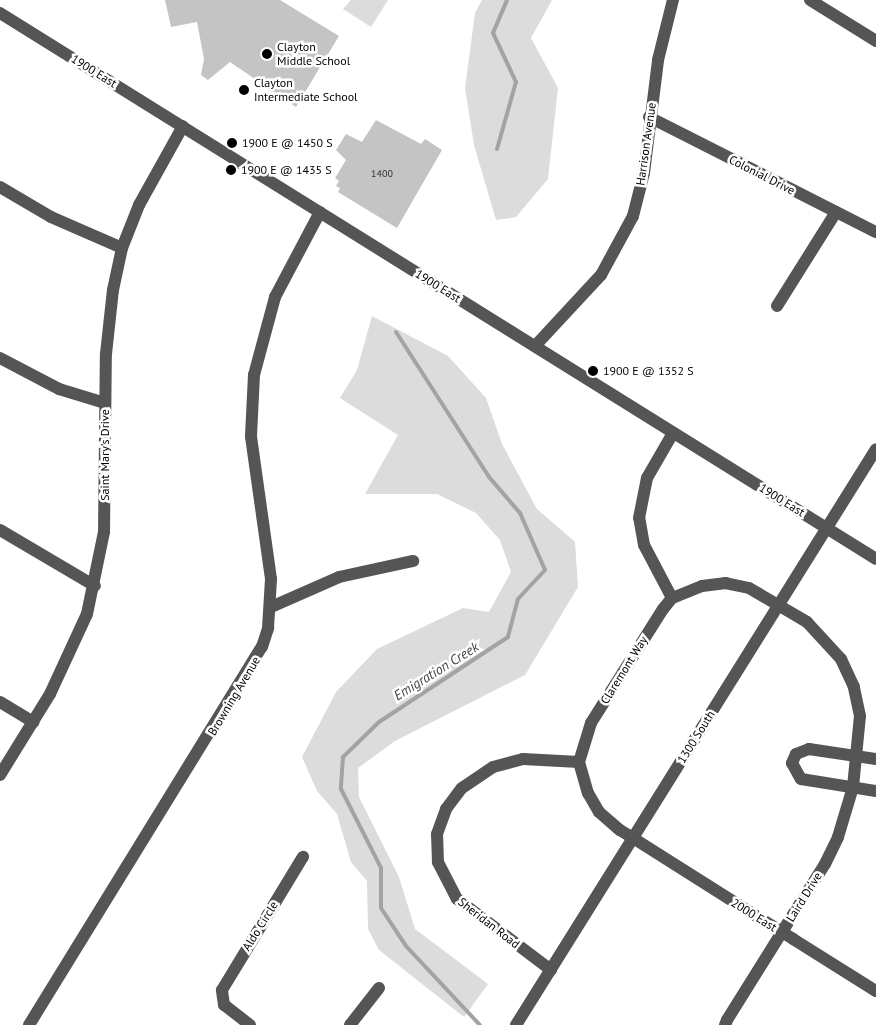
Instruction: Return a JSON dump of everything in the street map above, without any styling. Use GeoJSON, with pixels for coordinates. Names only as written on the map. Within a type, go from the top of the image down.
{"type":"FeatureCollection","features":[{"type":"Feature","properties":{"kind":"street","name":"Harrison Avenue"},"geometry":{"type":"LineString","coordinates":[[535,346],[601,275],[621,244],[644,173],[649,117],[659,52],[673,0]]}},
{"type":"Feature","properties":{"kind":"street"},"geometry":{"type":"LineString","coordinates":[[810,0],[876,41]]}},
{"type":"Feature","properties":{"kind":"street","name":"1900 East"},"geometry":{"type":"LineString","coordinates":[[0,13],[876,559]]}},
{"type":"Feature","properties":{"kind":"street","name":"Colonial Drive"},"geometry":{"type":"LineString","coordinates":[[649,117],[876,232]]}},
{"type":"Feature","properties":{"kind":"street","name":"Saint Mary's Drive"},"geometry":{"type":"LineString","coordinates":[[0,774],[33,722],[77,642],[95,586],[104,532],[108,320],[122,248],[148,187],[182,126]]}},
{"type":"Feature","properties":{"kind":"street"},"geometry":{"type":"LineString","coordinates":[[0,187],[51,217],[122,248]]}},
{"type":"Feature","properties":{"kind":"street","name":"Browning Avenue"},"geometry":{"type":"LineString","coordinates":[[30,1025],[254,667],[268,628],[271,606],[271,579],[252,436],[254,375],[275,297],[320,212]]}},
{"type":"Feature","properties":{"kind":"street"},"geometry":{"type":"LineString","coordinates":[[777,306],[836,212]]}},
{"type":"Feature","properties":{"kind":"street"},"geometry":{"type":"LineString","coordinates":[[0,358],[59,389],[105,403]]}},
{"type":"Feature","properties":{"kind":"street"},"geometry":{"type":"LineString","coordinates":[[674,433],[647,478],[639,518],[644,545],[672,598],[702,586],[726,583],[749,588],[780,604]]}},
{"type":"Feature","properties":{"kind":"street","name":"1300 South"},"geometry":{"type":"LineString","coordinates":[[516,1025],[876,449]]}},
{"type":"Feature","properties":{"kind":"street"},"geometry":{"type":"LineString","coordinates":[[0,530],[95,586]]}},
{"type":"Feature","properties":{"kind":"street"},"geometry":{"type":"LineString","coordinates":[[271,606],[339,577],[414,561]]}},
{"type":"Feature","properties":{"kind":"street","name":"Claremont Way"},"geometry":{"type":"LineString","coordinates":[[579,762],[591,723],[672,598]]}},
{"type":"Feature","properties":{"kind":"street","name":"Laird Drive"},"geometry":{"type":"LineString","coordinates":[[725,1025],[832,850],[853,787],[859,756],[859,704],[841,660],[817,630],[780,604]]}},
{"type":"Feature","properties":{"kind":"street"},"geometry":{"type":"LineString","coordinates":[[0,702],[33,722]]}},
{"type":"Feature","properties":{"kind":"street"},"geometry":{"type":"LineString","coordinates":[[876,759],[804,749],[796,754],[792,763],[801,779],[876,791]]}},
{"type":"Feature","properties":{"kind":"street","name":"Sheridan Road"},"geometry":{"type":"LineString","coordinates":[[551,970],[457,899],[438,862],[437,834],[454,798],[488,770],[523,759],[579,762]]}},
{"type":"Feature","properties":{"kind":"street"},"geometry":{"type":"LineString","coordinates":[[579,762],[583,782],[596,808],[633,838]]}},
{"type":"Feature","properties":{"kind":"street","name":"2000 East"},"geometry":{"type":"LineString","coordinates":[[633,838],[876,991]]}},
{"type":"Feature","properties":{"kind":"street","name":"Aldo Circle"},"geometry":{"type":"LineString","coordinates":[[250,1025],[224,1005],[221,996],[230,973],[303,857]]}},
{"type":"Feature","properties":{"kind":"street"},"geometry":{"type":"LineString","coordinates":[[350,1025],[379,988]]}},
{"type":"Feature","properties":{"kind":"shaded area"},"geometry":{"type":"Polygon","coordinates":[[[351,0],[388,0],[371,27],[343,9],[351,0]]]}},
{"type":"Feature","properties":{"kind":"shaded area"},"geometry":{"type":"Polygon","coordinates":[[[482,0],[552,0],[531,38],[558,88],[548,179],[516,217],[496,220],[474,145],[465,88],[475,13],[482,0]]]}},
{"type":"Feature","properties":{"kind":"shaded area"},"geometry":{"type":"Polygon","coordinates":[[[372,316],[448,356],[486,398],[502,444],[537,509],[575,542],[578,587],[525,675],[395,741],[358,768],[359,797],[399,877],[415,929],[488,984],[464,1017],[379,950],[368,929],[367,881],[351,862],[337,814],[317,791],[302,757],[336,692],[377,649],[463,608],[489,612],[511,572],[500,540],[476,513],[437,494],[365,494],[398,435],[340,398],[357,370],[372,316]]]}},
{"type":"Feature","properties":{"kind":"building","name":"Clayton Middle School"},"geometry":{"type":"Polygon","coordinates":[[[165,0],[280,0],[339,36],[296,107],[230,62],[208,80],[201,75],[204,59],[197,22],[171,27],[165,0]]]}},
{"type":"Feature","properties":{"kind":"building"},"geometry":{"type":"Polygon","coordinates":[[[376,120],[421,144],[425,139],[442,150],[397,228],[338,192],[340,188],[336,186],[339,181],[335,178],[346,160],[336,150],[346,134],[362,142],[376,120]]]}},
{"type":"Feature","properties":{"kind":"waterway","name":"Emigration Creek"},"geometry":{"type":"LineString","coordinates":[[497,149],[516,82],[493,33],[507,0]]}},
{"type":"Feature","properties":{"kind":"waterway","name":"Emigration Creek"},"geometry":{"type":"LineString","coordinates":[[396,332],[489,477],[520,513],[545,570],[518,599],[508,637],[379,722],[343,757],[341,789],[381,868],[381,908],[406,946],[480,1025]]}},
{"type":"Feature","properties":{"kind":"place","name":"Clayton Middle School"},"geometry":{"type":"Point","coordinates":[267,54]}},
{"type":"Feature","properties":{"kind":"place","name":"Clayton Intermediate School"},"geometry":{"type":"Point","coordinates":[244,90]}},
{"type":"Feature","properties":{"kind":"place","name":"1900 E @ 1450 S"},"geometry":{"type":"Point","coordinates":[232,143]}},
{"type":"Feature","properties":{"kind":"place","name":"1900 E @ 1435 S"},"geometry":{"type":"Point","coordinates":[231,170]}},
{"type":"Feature","properties":{"kind":"place","name":"1900 E @ 1352 S"},"geometry":{"type":"Point","coordinates":[593,371]}}]}
